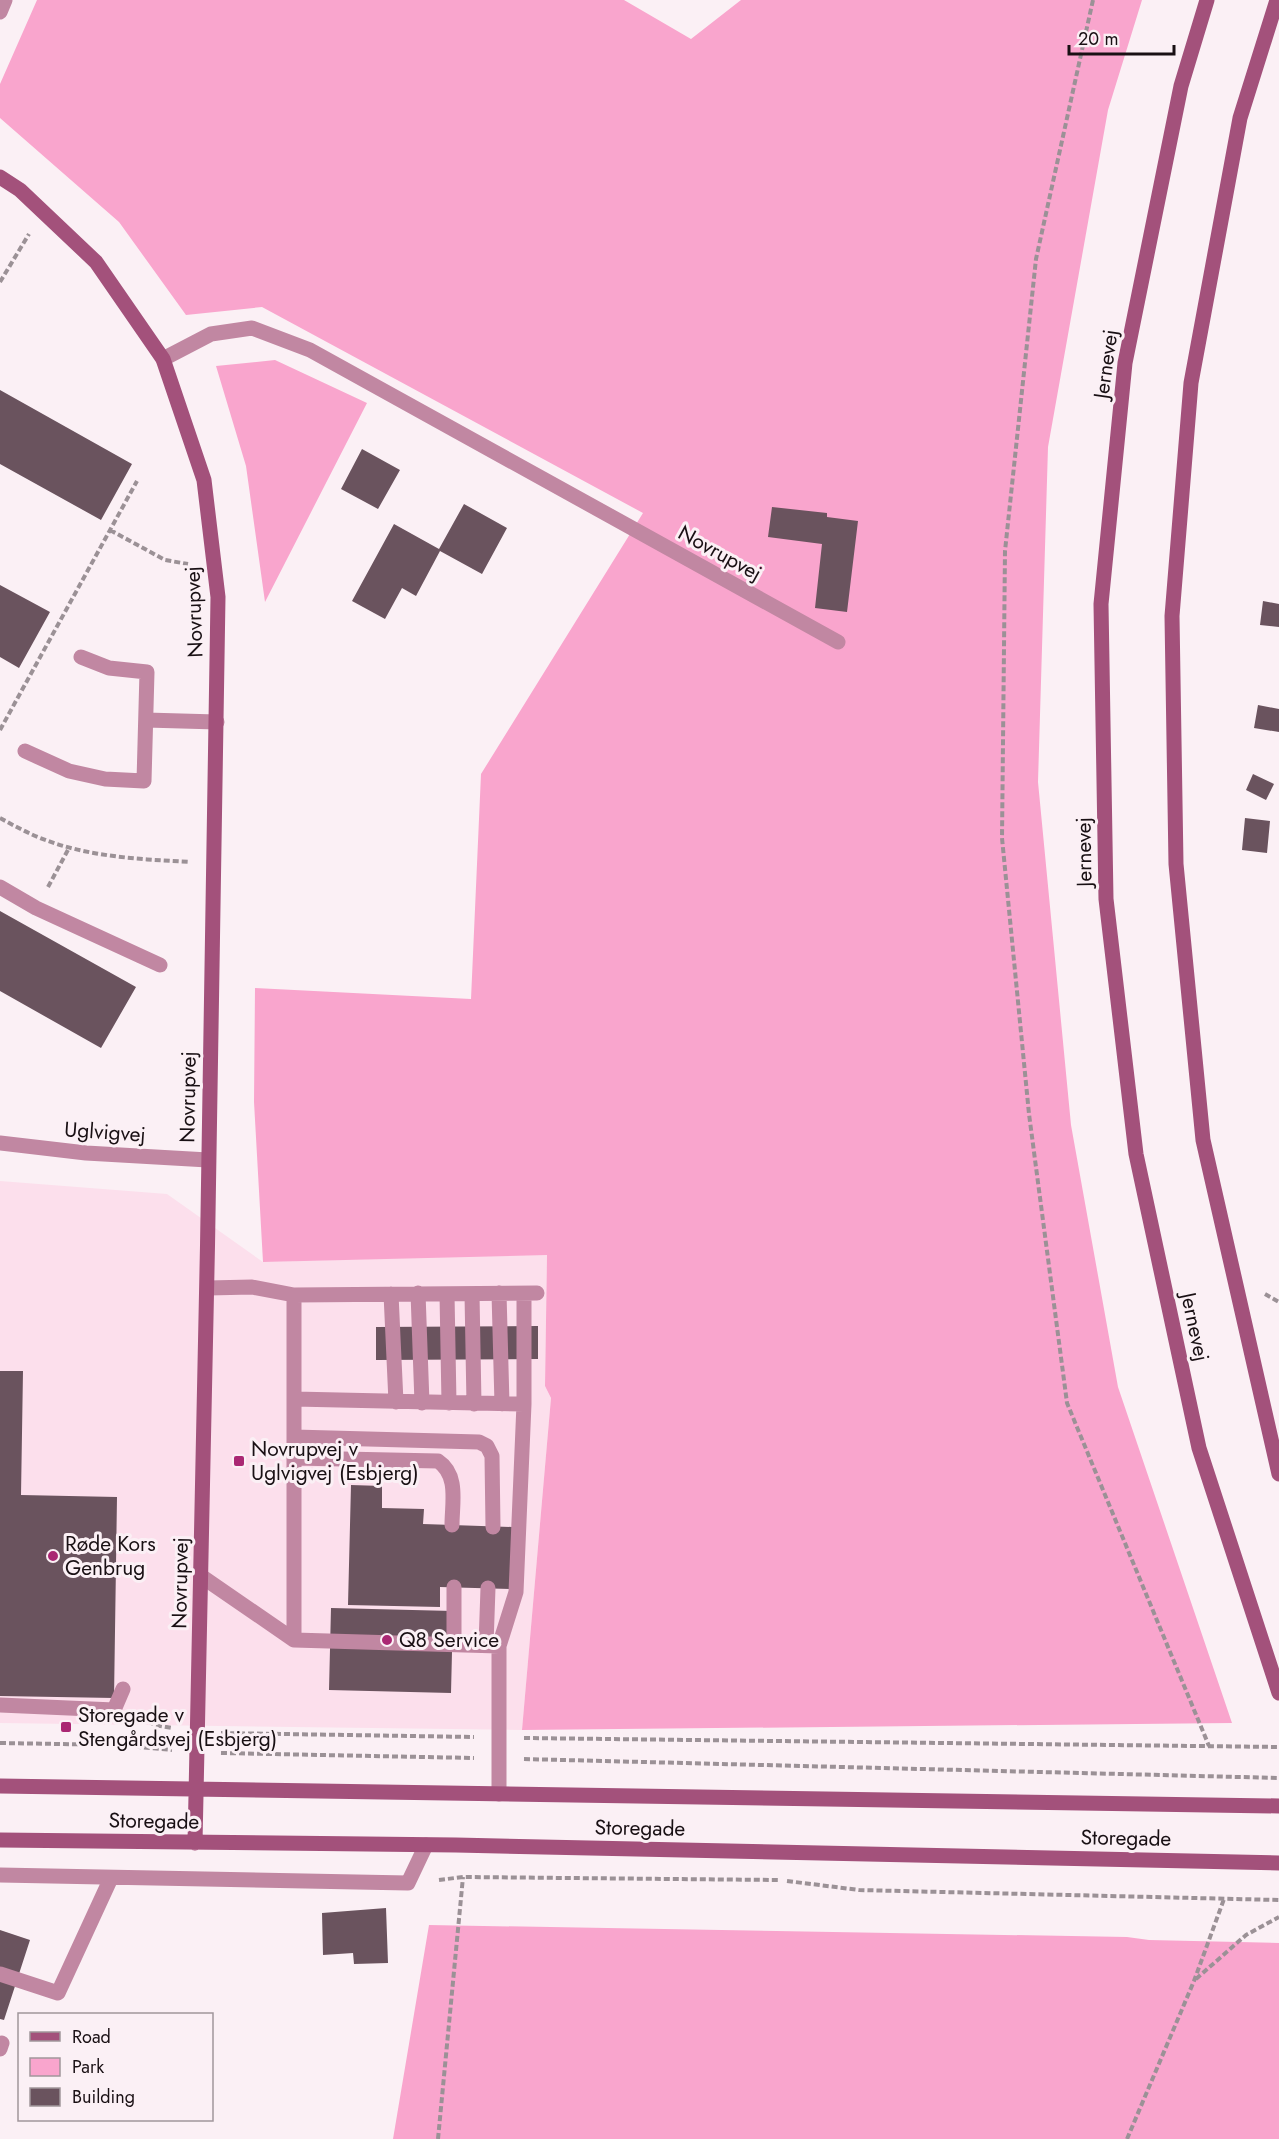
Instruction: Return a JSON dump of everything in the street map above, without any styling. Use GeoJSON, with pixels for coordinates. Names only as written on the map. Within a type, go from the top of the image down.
{"type":"FeatureCollection","features":[{"type":"Feature","properties":{"kind":"main road","name":"Jernevej"},"geometry":{"type":"LineString","coordinates":[[1206,0],[1180,86],[1125,363],[1101,604],[1106,899],[1136,1154],[1197,1437],[1279,1693]]}},
{"type":"Feature","properties":{"kind":"main road"},"geometry":{"type":"LineString","coordinates":[[1278,0],[1240,118],[1191,383],[1172,615],[1176,864],[1203,1140],[1279,1474]]}},
{"type":"Feature","properties":{"kind":"main road","name":"Novrupvej"},"geometry":{"type":"LineString","coordinates":[[0,177],[20,190],[45,212],[96,262],[163,359],[204,480],[215,569],[218,597],[215,863],[195,1843]]}},
{"type":"Feature","properties":{"kind":"main road","name":"Storegade"},"geometry":{"type":"LineString","coordinates":[[0,1786],[1279,1806]]}},
{"type":"Feature","properties":{"kind":"main road","name":"Storegade"},"geometry":{"type":"LineString","coordinates":[[0,1840],[426,1845],[1279,1863]]}},
{"type":"Feature","properties":{"kind":"street"},"geometry":{"type":"LineString","coordinates":[[0,12],[5,0]]}},
{"type":"Feature","properties":{"kind":"street","name":"Novrupvej"},"geometry":{"type":"LineString","coordinates":[[163,359],[211,334],[252,328],[310,350],[838,642]]}},
{"type":"Feature","properties":{"kind":"street"},"geometry":{"type":"LineString","coordinates":[[25,751],[69,771],[105,779],[144,782],[147,672],[110,668],[81,657]]}},
{"type":"Feature","properties":{"kind":"street"},"geometry":{"type":"LineString","coordinates":[[146,720],[217,722]]}},
{"type":"Feature","properties":{"kind":"street"},"geometry":{"type":"LineString","coordinates":[[0,887],[36,908],[160,965]]}},
{"type":"Feature","properties":{"kind":"street","name":"Uglvigvej"},"geometry":{"type":"LineString","coordinates":[[0,1143],[86,1153],[208,1160]]}},
{"type":"Feature","properties":{"kind":"street"},"geometry":{"type":"LineString","coordinates":[[208,1288],[252,1287],[294,1295],[531,1293],[516,1592],[493,1645]]}},
{"type":"Feature","properties":{"kind":"street"},"geometry":{"type":"LineString","coordinates":[[418,1293],[422,1403]]}},
{"type":"Feature","properties":{"kind":"street"},"geometry":{"type":"LineString","coordinates":[[500,1293],[502,1404]]}},
{"type":"Feature","properties":{"kind":"street"},"geometry":{"type":"LineString","coordinates":[[391,1294],[396,1402]]}},
{"type":"Feature","properties":{"kind":"street"},"geometry":{"type":"LineString","coordinates":[[447,1294],[449,1403]]}},
{"type":"Feature","properties":{"kind":"street"},"geometry":{"type":"LineString","coordinates":[[472,1294],[474,1404]]}},
{"type":"Feature","properties":{"kind":"street"},"geometry":{"type":"LineString","coordinates":[[294,1295],[294,1640]]}},
{"type":"Feature","properties":{"kind":"street"},"geometry":{"type":"LineString","coordinates":[[294,1399],[524,1404]]}},
{"type":"Feature","properties":{"kind":"street"},"geometry":{"type":"LineString","coordinates":[[294,1437],[479,1442],[488,1446],[492,1456],[493,1527]]}},
{"type":"Feature","properties":{"kind":"street"},"geometry":{"type":"LineString","coordinates":[[295,1458],[438,1461],[446,1466],[452,1478],[452,1525]]}},
{"type":"Feature","properties":{"kind":"street"},"geometry":{"type":"LineString","coordinates":[[201,1576],[294,1640],[493,1645]]}},
{"type":"Feature","properties":{"kind":"street"},"geometry":{"type":"LineString","coordinates":[[454,1587],[454,1644]]}},
{"type":"Feature","properties":{"kind":"street"},"geometry":{"type":"LineString","coordinates":[[488,1588],[499,1738],[499,1794]]}},
{"type":"Feature","properties":{"kind":"street"},"geometry":{"type":"LineString","coordinates":[[0,1705],[114,1710],[123,1689]]}},
{"type":"Feature","properties":{"kind":"street"},"geometry":{"type":"LineString","coordinates":[[0,1875],[408,1883],[426,1845]]}},
{"type":"Feature","properties":{"kind":"street"},"geometry":{"type":"LineString","coordinates":[[0,1974],[58,1993],[111,1878]]}},
{"type":"Feature","properties":{"kind":"path"},"geometry":{"type":"LineString","coordinates":[[1093,0],[1036,259],[1005,551],[1002,838],[1029,1114],[1067,1402],[1209,1746]]}},
{"type":"Feature","properties":{"kind":"path"},"geometry":{"type":"LineString","coordinates":[[0,282],[21,244],[45,212]]}},
{"type":"Feature","properties":{"kind":"path"},"geometry":{"type":"LineString","coordinates":[[0,730],[137,481]]}},
{"type":"Feature","properties":{"kind":"path"},"geometry":{"type":"LineString","coordinates":[[110,530],[165,560],[215,569]]}},
{"type":"Feature","properties":{"kind":"path"},"geometry":{"type":"LineString","coordinates":[[0,818],[33,836],[69,848],[122,858],[215,863]]}},
{"type":"Feature","properties":{"kind":"path"},"geometry":{"type":"LineString","coordinates":[[36,908],[69,848]]}},
{"type":"Feature","properties":{"kind":"path"},"geometry":{"type":"LineString","coordinates":[[117,1703],[155,1725],[198,1732],[499,1738],[1279,1747]]}},
{"type":"Feature","properties":{"kind":"path"},"geometry":{"type":"LineString","coordinates":[[0,1743],[117,1745],[197,1753],[499,1758],[1279,1778]]}},
{"type":"Feature","properties":{"kind":"path"},"geometry":{"type":"LineString","coordinates":[[408,1883],[463,1877],[788,1881],[859,1890],[1279,1900]]}},
{"type":"Feature","properties":{"kind":"path"},"geometry":{"type":"LineString","coordinates":[[438,2139],[463,1877]]}},
{"type":"Feature","properties":{"kind":"path"},"geometry":{"type":"LineString","coordinates":[[1127,2139],[1194,1981],[1224,1899]]}},
{"type":"Feature","properties":{"kind":"path"},"geometry":{"type":"LineString","coordinates":[[1194,1981],[1246,1935],[1279,1917]]}},
{"type":"Feature","properties":{"kind":"shaded area"},"geometry":{"type":"Polygon","coordinates":[[[0,1181],[167,1194],[263,1262],[547,1254],[545,1386],[551,1398],[522,1730],[0,1723],[0,1181]]]}},
{"type":"Feature","properties":{"kind":"green space"},"geometry":{"type":"Polygon","coordinates":[[[37,0],[624,0],[691,39],[741,0],[1142,0],[1108,110],[1048,447],[1038,782],[1071,1125],[1118,1387],[1232,1723],[522,1730],[551,1398],[545,1386],[547,1255],[263,1262],[254,1102],[255,988],[471,999],[481,774],[643,513],[262,307],[186,315],[119,222],[0,118],[0,84],[37,0]]]}},
{"type":"Feature","properties":{"kind":"green space"},"geometry":{"type":"Polygon","coordinates":[[[275,360],[367,403],[265,602],[246,466],[216,366],[275,360]]]}},
{"type":"Feature","properties":{"kind":"green space"},"geometry":{"type":"Polygon","coordinates":[[[429,1925],[1127,1937],[1149,1940],[1279,1943],[1279,2139],[393,2139],[429,1925]]]}},
{"type":"Feature","properties":{"kind":"building"},"geometry":{"type":"Polygon","coordinates":[[[0,390],[132,464],[101,520],[0,464],[0,390]]]}},
{"type":"Feature","properties":{"kind":"building"},"geometry":{"type":"Polygon","coordinates":[[[362,449],[400,470],[378,509],[341,489],[362,449]]]}},
{"type":"Feature","properties":{"kind":"building"},"geometry":{"type":"Polygon","coordinates":[[[464,504],[507,528],[482,574],[440,551],[416,596],[402,588],[385,619],[352,601],[394,524],[439,549],[464,504]]]}},
{"type":"Feature","properties":{"kind":"building"},"geometry":{"type":"Polygon","coordinates":[[[772,507],[827,513],[827,517],[858,521],[847,612],[815,608],[822,544],[768,537],[772,507]]]}},
{"type":"Feature","properties":{"kind":"building"},"geometry":{"type":"Polygon","coordinates":[[[0,585],[50,612],[19,668],[0,657],[0,585]]]}},
{"type":"Feature","properties":{"kind":"building"},"geometry":{"type":"Polygon","coordinates":[[[1263,601],[1279,604],[1279,627],[1260,625],[1263,601]]]}},
{"type":"Feature","properties":{"kind":"building"},"geometry":{"type":"Polygon","coordinates":[[[1258,705],[1279,709],[1279,732],[1254,728],[1258,705]]]}},
{"type":"Feature","properties":{"kind":"building"},"geometry":{"type":"Polygon","coordinates":[[[1253,774],[1274,784],[1266,800],[1246,790],[1253,774]]]}},
{"type":"Feature","properties":{"kind":"building"},"geometry":{"type":"Polygon","coordinates":[[[1245,818],[1270,821],[1267,853],[1242,850],[1245,818]]]}},
{"type":"Feature","properties":{"kind":"building"},"geometry":{"type":"Polygon","coordinates":[[[0,911],[136,987],[101,1048],[0,991],[0,911]]]}},
{"type":"Feature","properties":{"kind":"building"},"geometry":{"type":"Polygon","coordinates":[[[538,1326],[538,1359],[376,1360],[376,1327],[538,1326]]]}},
{"type":"Feature","properties":{"kind":"building"},"geometry":{"type":"Polygon","coordinates":[[[0,1371],[23,1371],[21,1495],[117,1497],[114,1698],[0,1696],[0,1371]]]}},
{"type":"Feature","properties":{"kind":"building"},"geometry":{"type":"Polygon","coordinates":[[[351,1485],[382,1486],[382,1508],[424,1509],[423,1524],[512,1527],[511,1589],[440,1587],[440,1607],[348,1605],[351,1485]]]}},
{"type":"Feature","properties":{"kind":"building"},"geometry":{"type":"Polygon","coordinates":[[[331,1608],[453,1611],[451,1693],[329,1690],[331,1608]]]}},
{"type":"Feature","properties":{"kind":"building"},"geometry":{"type":"Polygon","coordinates":[[[386,1908],[388,1963],[354,1964],[353,1953],[323,1955],[322,1913],[386,1908]]]}},
{"type":"Feature","properties":{"kind":"building"},"geometry":{"type":"Polygon","coordinates":[[[0,1930],[30,1940],[4,2020],[0,2019],[0,1930]]]}},
{"type":"Feature","properties":{"kind":"place","name":"Novrupvej v Uglvigvej (Esbjerg)"},"geometry":{"type":"Point","coordinates":[239,1461]}},
{"type":"Feature","properties":{"kind":"place","name":"Røde Kors Genbrug"},"geometry":{"type":"Point","coordinates":[53,1556]}},
{"type":"Feature","properties":{"kind":"place","name":"Q8 Service"},"geometry":{"type":"Point","coordinates":[387,1640]}},
{"type":"Feature","properties":{"kind":"place","name":"Storegade v Stengårdsvej (Esbjerg)"},"geometry":{"type":"Point","coordinates":[66,1727]}}]}
